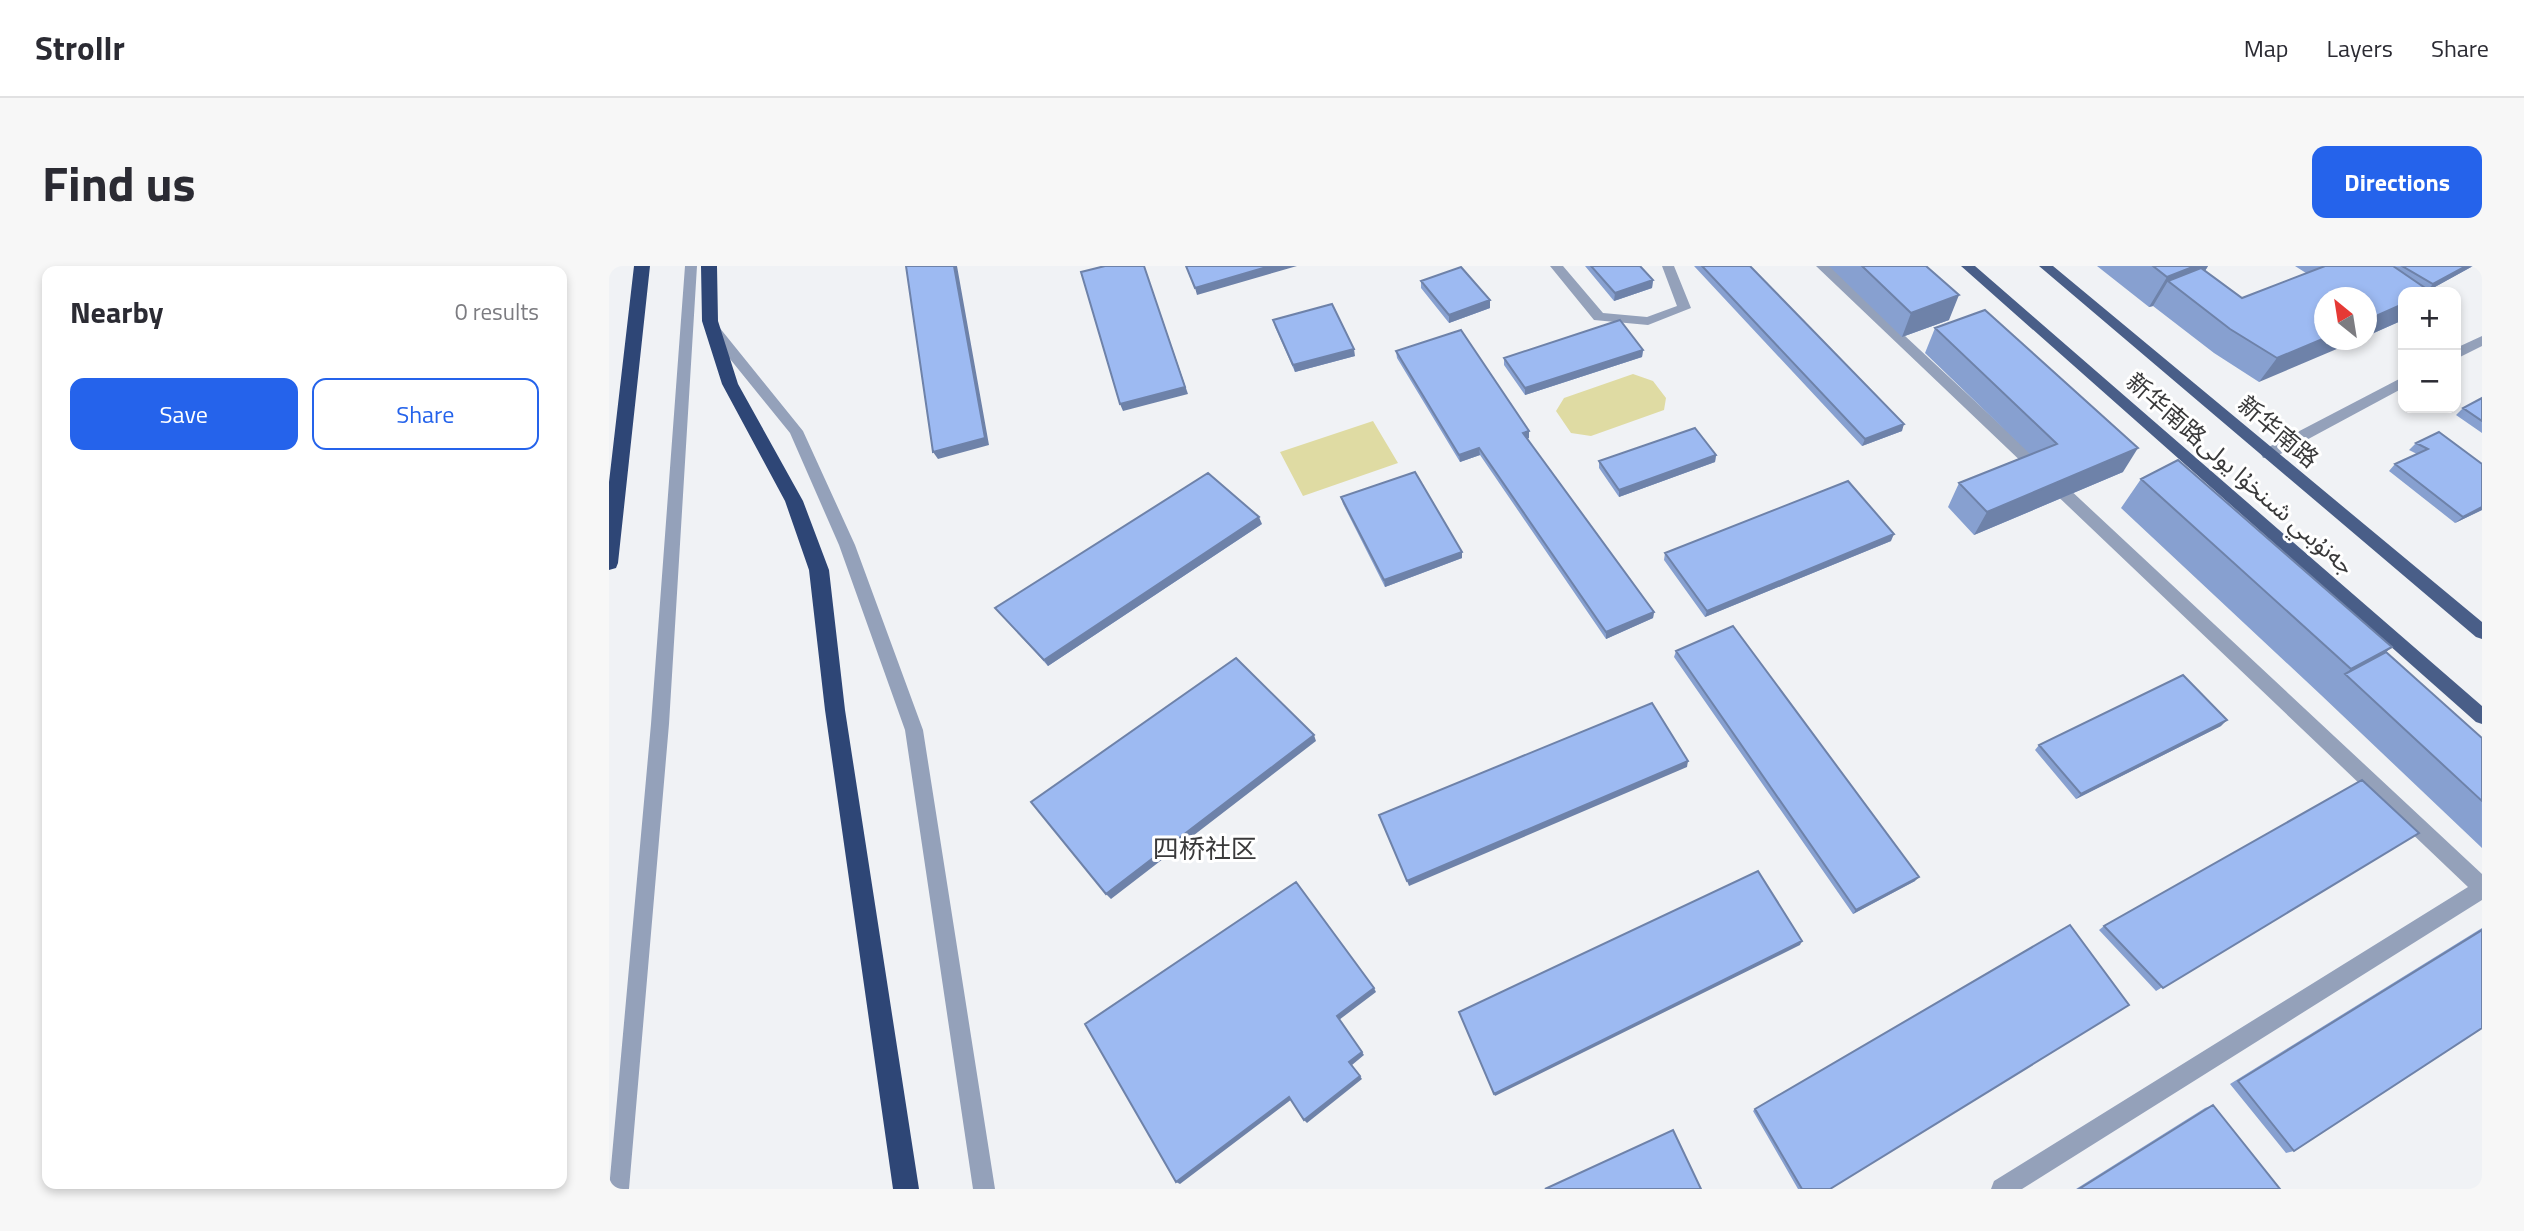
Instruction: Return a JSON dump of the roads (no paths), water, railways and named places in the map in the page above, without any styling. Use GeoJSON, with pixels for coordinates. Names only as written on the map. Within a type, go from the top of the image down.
{"type":"FeatureCollection","features":[{"type":"Feature","properties":{"kind":"highway"},"geometry":{"type":"LineString","coordinates":[[609,564],[642,266]]}},
{"type":"Feature","properties":{"kind":"highway"},"geometry":{"type":"LineString","coordinates":[[709,266],[710,321],[730,383],[795,501],[819,570],[835,710],[906,1189]]}},
{"type":"Feature","properties":{"kind":"main road","name":"新华南路جەنۇبىي شىنخۇا يولى"},"geometry":{"type":"LineString","coordinates":[[1967,266],[2482,717]]}},
{"type":"Feature","properties":{"kind":"main road","name":"新华南路"},"geometry":{"type":"LineString","coordinates":[[2045,266],[2482,632]]}},
{"type":"Feature","properties":{"kind":"street"},"geometry":{"type":"LineString","coordinates":[[618,1189],[660,724],[691,266]]}},
{"type":"Feature","properties":{"kind":"street"},"geometry":{"type":"LineString","coordinates":[[1556,266],[1599,317],[1648,321],[1684,308],[1668,266]]}},
{"type":"Feature","properties":{"kind":"street"},"geometry":{"type":"LineString","coordinates":[[1822,266],[2482,888],[2002,1189]]}},
{"type":"Feature","properties":{"kind":"street"},"geometry":{"type":"LineString","coordinates":[[714,330],[796,431],[846,545],[914,730],[984,1189]]}},
{"type":"Feature","properties":{"kind":"street"},"geometry":{"type":"LineString","coordinates":[[2461,351],[2482,340]]}},
{"type":"Feature","properties":{"kind":"street"},"geometry":{"type":"LineString","coordinates":[[2268,454],[2398,385]]}},
{"type":"Feature","properties":{"kind":"district","name":"四桥社区"},"geometry":{"type":"Point","coordinates":[1205,849]}}]}
